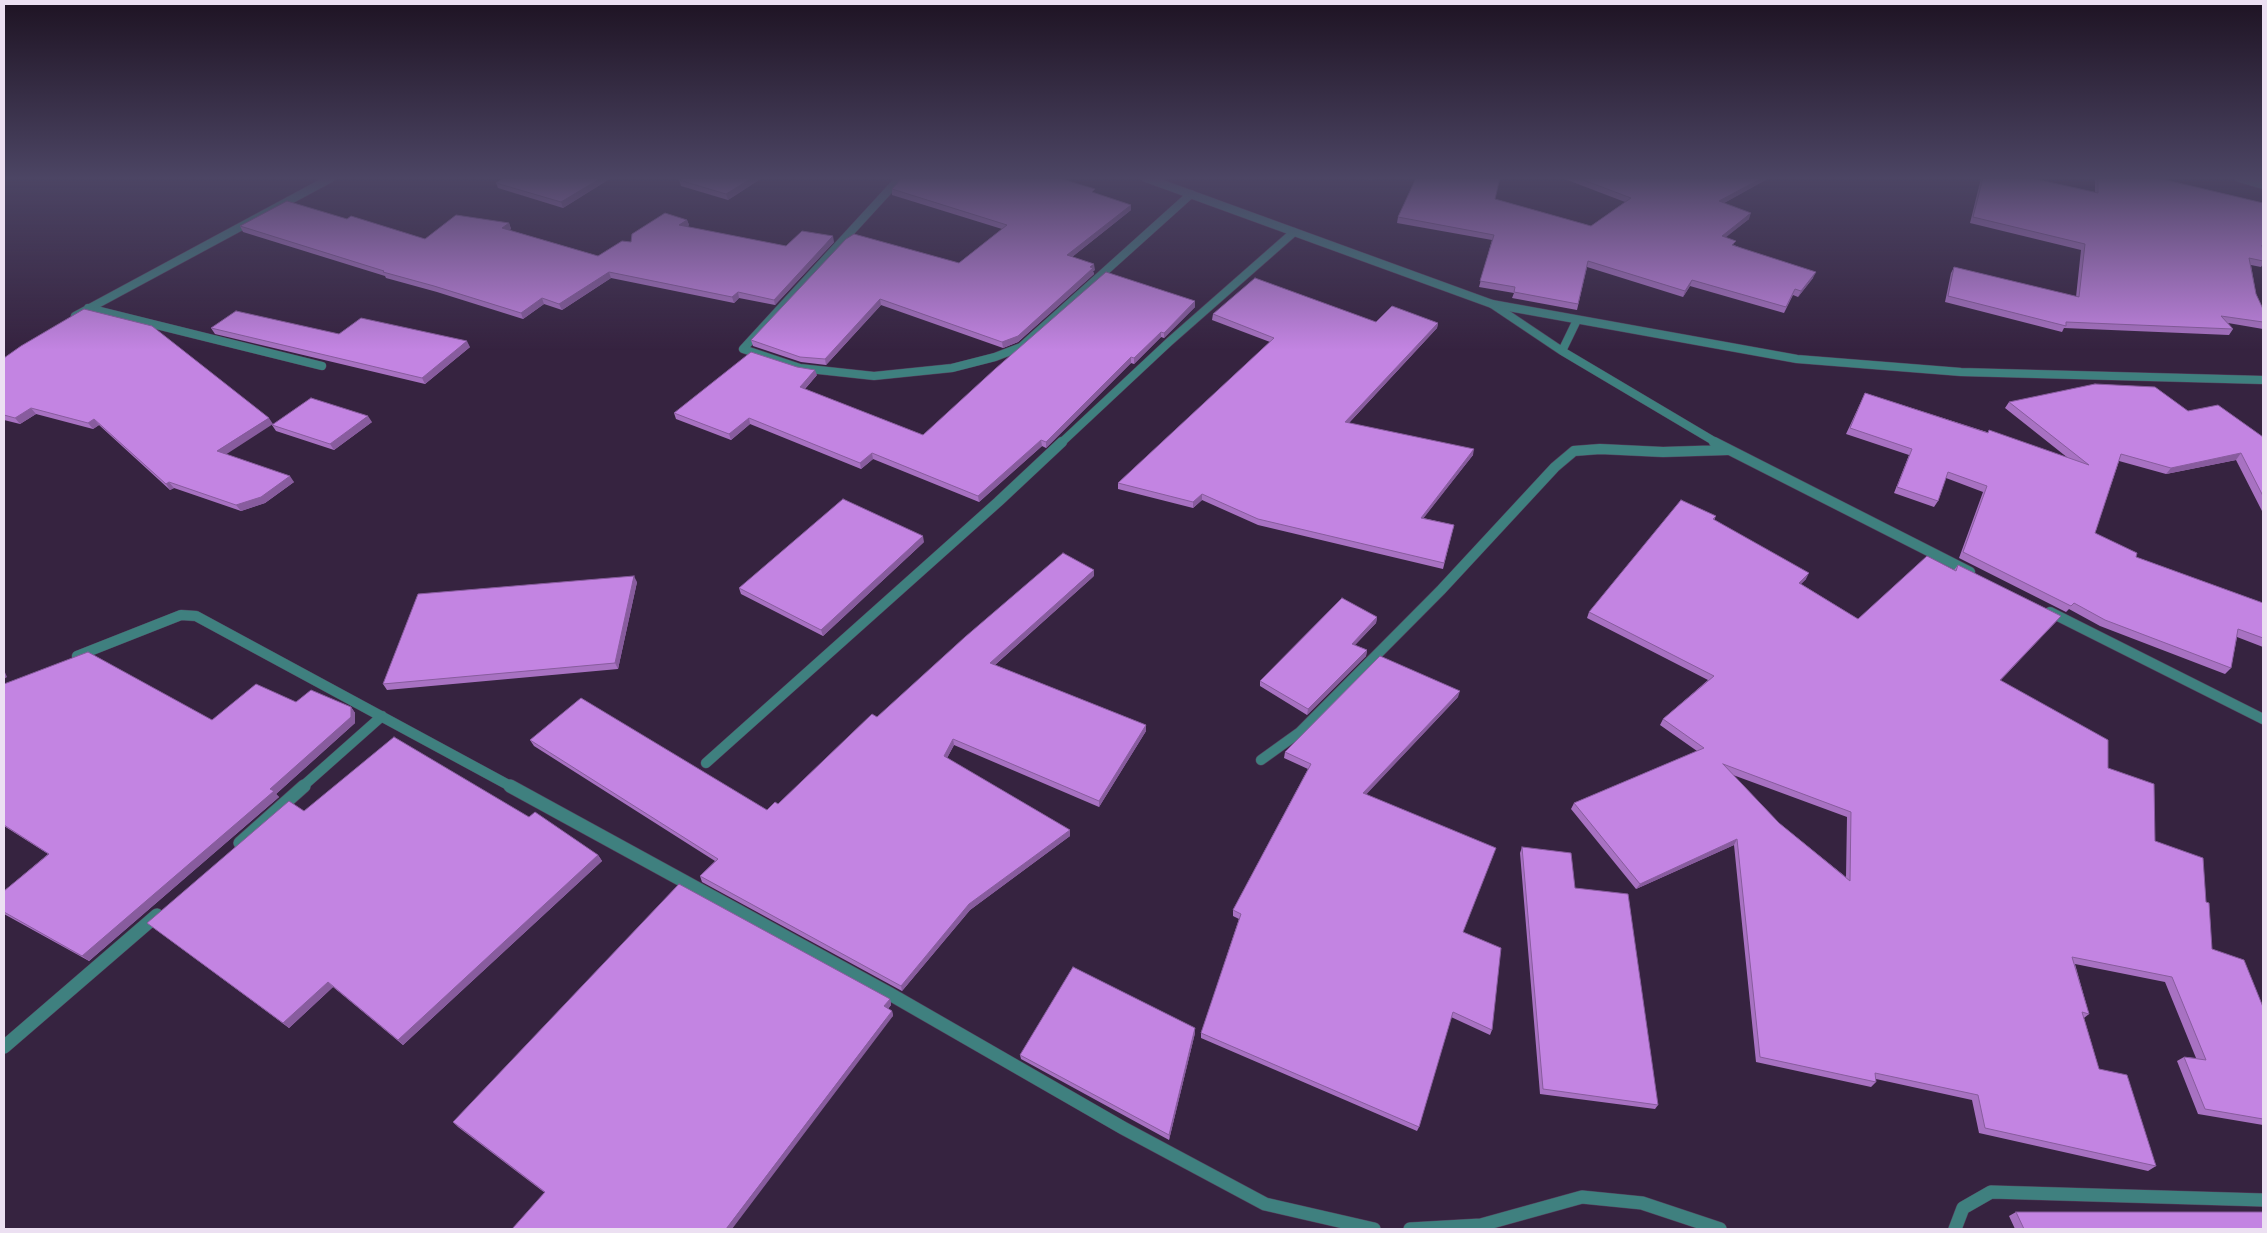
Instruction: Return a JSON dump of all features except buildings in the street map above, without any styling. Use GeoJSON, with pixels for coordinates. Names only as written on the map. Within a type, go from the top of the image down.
{"type":"FeatureCollection","features":[{"type":"Feature","properties":{"kind":"street"},"geometry":{"type":"LineString","coordinates":[[71,318],[223,236]]}},
{"type":"Feature","properties":{"kind":"street"},"geometry":{"type":"LineString","coordinates":[[847,236],[743,349],[800,368],[874,376],[952,368],[995,357],[1021,347],[1145,236]]}},
{"type":"Feature","properties":{"kind":"street"},"geometry":{"type":"LineString","coordinates":[[706,763],[998,502],[1169,342],[1290,236]]}},
{"type":"Feature","properties":{"kind":"street"},"geometry":{"type":"LineString","coordinates":[[1304,236],[1492,304],[1797,360],[1962,372],[2263,380]]}},
{"type":"Feature","properties":{"kind":"street"},"geometry":{"type":"LineString","coordinates":[[1492,304],[1562,351],[1728,450],[1978,576]]}},
{"type":"Feature","properties":{"kind":"street"},"geometry":{"type":"LineString","coordinates":[[88,308],[322,366]]}},
{"type":"Feature","properties":{"kind":"street"},"geometry":{"type":"LineString","coordinates":[[1562,351],[1577,320]]}},
{"type":"Feature","properties":{"kind":"street"},"geometry":{"type":"LineString","coordinates":[[1261,760],[1307,725],[1441,590],[1555,468],[1574,451],[1600,449],[1663,452],[1728,450]]}},
{"type":"Feature","properties":{"kind":"street"},"geometry":{"type":"LineString","coordinates":[[2040,607],[2263,719]]}},
{"type":"Feature","properties":{"kind":"street"},"geometry":{"type":"LineString","coordinates":[[68,660],[181,614],[196,616],[890,994],[1123,1128],[1265,1204],[1374,1229]]}},
{"type":"Feature","properties":{"kind":"street"},"geometry":{"type":"LineString","coordinates":[[229,852],[382,716]]}},
{"type":"Feature","properties":{"kind":"street"},"geometry":{"type":"LineString","coordinates":[[4,1047],[163,910]]}},
{"type":"Feature","properties":{"kind":"street"},"geometry":{"type":"LineString","coordinates":[[1955,1229],[1963,1208],[1991,1192],[2263,1200]]}},
{"type":"Feature","properties":{"kind":"street"},"geometry":{"type":"LineString","coordinates":[[1410,1229],[1481,1225],[1582,1197],[1642,1203],[1720,1229]]}}]}
